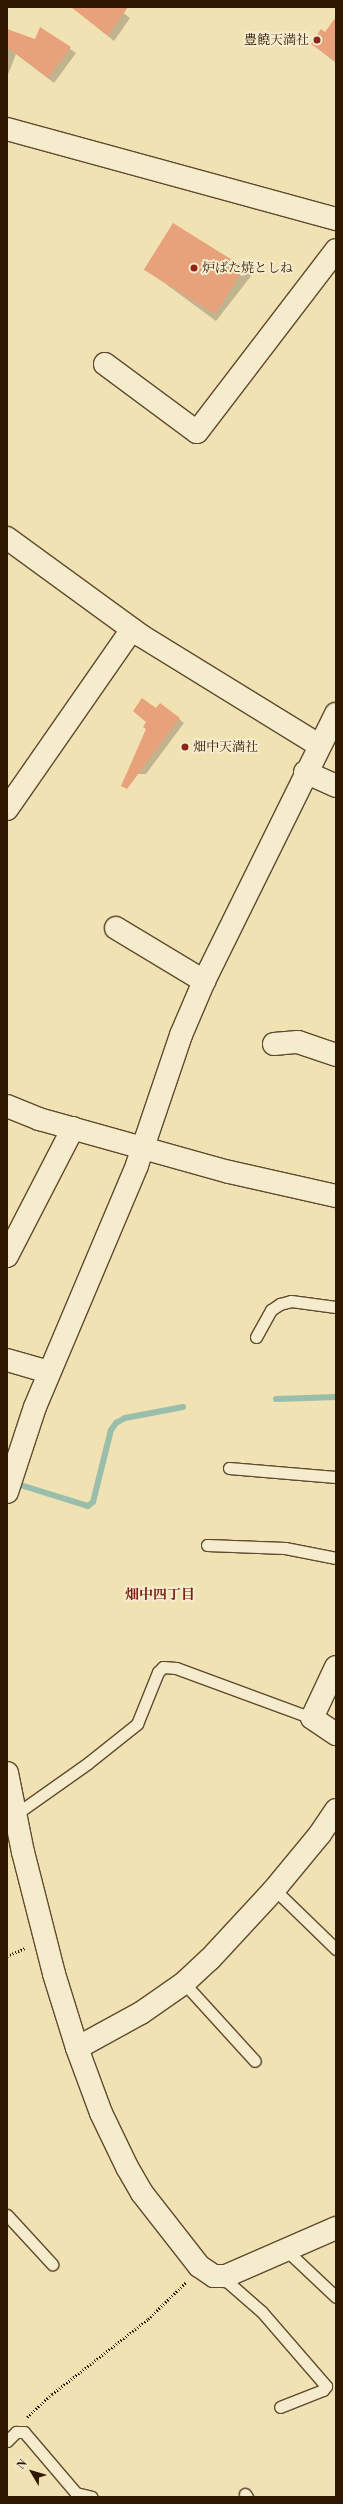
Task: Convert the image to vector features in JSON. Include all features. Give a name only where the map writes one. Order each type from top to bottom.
[{"type":"street","points":[[7,129],[336,219]]},
{"type":"street","points":[[105,364],[197,432],[336,250]]},
{"type":"street","points":[[9,544],[132,629],[319,745]]},
{"type":"street","points":[[7,809],[132,629]]},
{"type":"street","points":[[7,1492],[49,1372],[122,1204],[181,1036],[204,980],[305,772],[336,714]]},
{"type":"street","points":[[305,772],[336,786]]},
{"type":"street","points":[[116,928],[204,980]]},
{"type":"street","points":[[274,1044],[298,1042],[336,1055]]},
{"type":"street","points":[[9,1111],[143,1146],[229,1172],[336,1195]]},
{"type":"street","points":[[7,1256],[73,1128]]},
{"type":"street","points":[[7,1360],[49,1372]]},
{"type":"street","points":[[336,1667],[312,1718],[336,1734]]},
{"type":"street","points":[[7,1773],[54,1974],[77,2048],[98,2106],[127,2167],[142,2193],[200,2268],[214,2276],[222,2277],[284,2248],[336,2228]]},
{"type":"street","points":[[77,2048],[141,2012],[184,1983],[238,1930],[333,1818]]},
{"type":"lane","points":[[256,1337],[271,1310],[280,1304],[291,1301],[336,1308]]},
{"type":"lane","points":[[229,1468],[336,1477]]},
{"type":"lane","points":[[207,1545],[286,1548],[336,1558]]},
{"type":"lane","points":[[16,1814],[88,1763],[136,1724],[158,1672],[163,1668],[176,1668],[312,1718]]},
{"type":"lane","points":[[274,1889],[336,1949]]},
{"type":"lane","points":[[184,1983],[255,2062]]},
{"type":"lane","points":[[7,2215],[52,2264]]},
{"type":"lane","points":[[284,2248],[336,2297]]},
{"type":"lane","points":[[222,2277],[262,2312],[326,2386],[323,2390],[280,2407]]},
{"type":"lane","points":[[7,2441],[16,2432],[24,2432],[76,2493],[92,2497]]},
{"type":"path","points":[[16,2432],[25,2419],[52,2394],[148,2319],[200,2268]]},
{"type":"building","points":[[71,7],[128,7],[108,36]]},
{"type":"building","points":[[336,17],[336,62],[311,44],[321,29],[325,32]]},
{"type":"building","points":[[40,27],[71,47],[48,78],[7,47],[7,29],[35,39]]},
{"type":"building","name":"炉ばた焼としね","points":[[173,223],[244,268],[215,314],[144,270]]},
{"type":"building","points":[[142,698],[156,708],[160,703],[180,718],[127,789],[121,786],[146,729],[143,727],[146,722],[133,711]]},
{"type":"waterway","points":[[276,1399],[336,1397]]},
{"type":"waterway","points":[[14,1483],[88,1506],[93,1502],[111,1430],[116,1423],[125,1418],[183,1407]]},
{"type":"place","name":"豊饒天満社","points":[[317,40]]},
{"type":"place","name":"炉ばた焼としね","points":[[194,268]]},
{"type":"place","name":"畑中天満社","points":[[185,747]]},
{"type":"district","name":"畑中四丁目","points":[[160,1595]]}]
